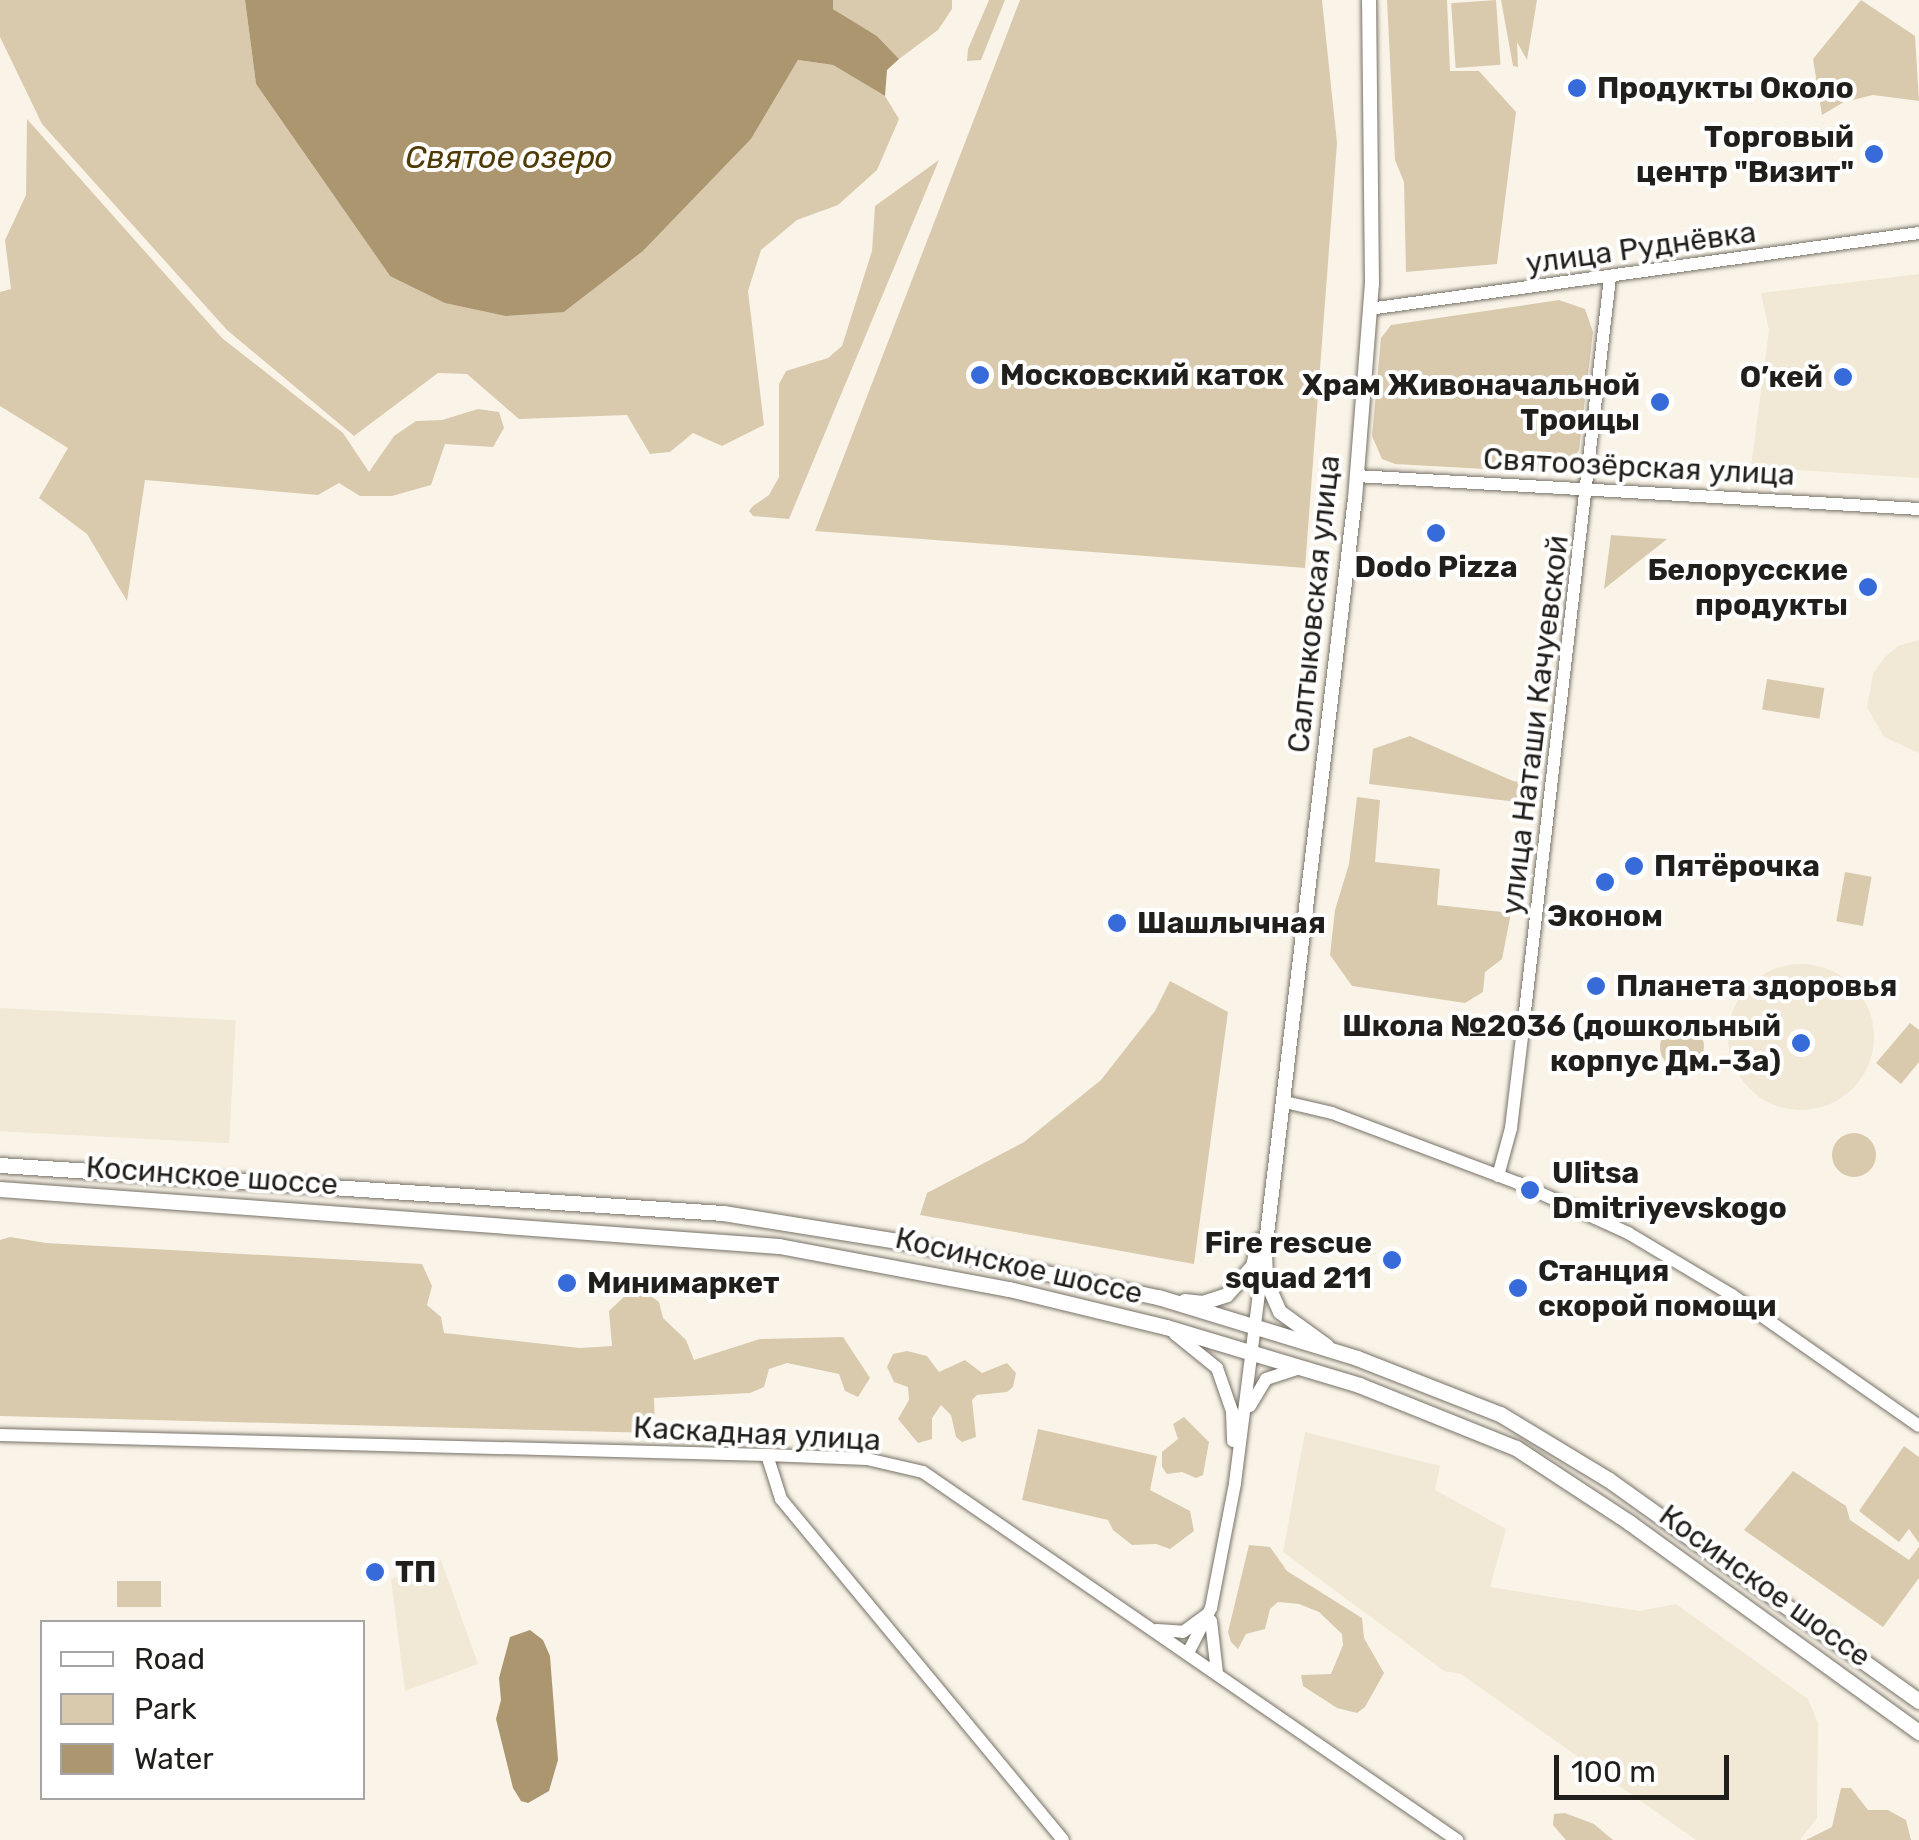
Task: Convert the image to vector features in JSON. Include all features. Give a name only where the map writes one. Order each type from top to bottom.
[{"type":"highway","name":"Косинское шоссе","points":[[0,1165],[724,1213],[898,1240],[1158,1297],[1336,1351],[1472,1402],[1550,1441],[1919,1702]]},
{"type":"highway","name":"Косинское шоссе","points":[[0,1189],[732,1240],[889,1264],[1150,1323],[1247,1350],[1423,1408],[1540,1462],[1919,1732]]},
{"type":"main road","name":"Салтыковская улица","points":[[1262,1250],[1285,1102],[1356,476],[1370,308],[1369,3]]},
{"type":"main road","points":[[1158,1297],[1203,1303],[1228,1295],[1262,1250]]},
{"type":"main road","points":[[1262,1250],[1266,1280],[1280,1312],[1336,1351]]},
{"type":"street","name":"улица Руднёвка","points":[[1370,308],[1919,233]]},
{"type":"street","name":"улица Наташи Качуевской","points":[[1498,1176],[1511,1128],[1610,278]]},
{"type":"street","name":"Святоозёрская улица","points":[[1356,476],[1919,509]]},
{"type":"street","points":[[1285,1102],[1332,1113],[1498,1176],[1658,1249],[1919,1426]]},
{"type":"street","name":"Салтыковская улица","points":[[1188,1653],[1212,1608],[1262,1250]]},
{"type":"street","points":[[1150,1323],[1181,1336],[1217,1368],[1232,1412],[1236,1442]]},
{"type":"street","points":[[1236,1442],[1259,1387],[1276,1374],[1302,1367]]},
{"type":"street","name":"Каскадная улица","points":[[0,1435],[867,1459],[923,1472],[1457,1840]]},
{"type":"street","points":[[767,1455],[781,1499],[1063,1840]]},
{"type":"street","points":[[1155,1630],[1193,1628],[1212,1608]]},
{"type":"street","points":[[1212,1608],[1210,1641],[1217,1673]]},
{"type":"shaded area","points":[[1919,274],[1919,478],[1751,467],[1769,330],[1761,293]]},
{"type":"shaded area","points":[[1919,640],[1919,753],[1884,737],[1867,707],[1873,674],[1884,658],[1898,646]]},
{"type":"shaded area","name":"Школа №2036 (дошкольный корпус Дм.-3а)","points":[[1801,964],[1829,969],[1853,985],[1869,1009],[1874,1037],[1869,1065],[1853,1089],[1829,1105],[1801,1110],[1773,1105],[1749,1089],[1733,1065],[1728,1037],[1733,1009],[1749,985],[1773,969]]},
{"type":"shaded area","points":[[0,1008],[236,1020],[229,1143],[0,1131]]},
{"type":"shaded area","points":[[1305,1432],[1440,1466],[1435,1490],[1506,1529],[1490,1587],[1639,1611],[1676,1604],[1808,1699],[1818,1723],[1817,1818],[1800,1840],[1696,1840],[1461,1674],[1444,1671],[1283,1552]]},
{"type":"shaded area","points":[[441,1560],[478,1664],[405,1691],[391,1579]]},
{"type":"green space","points":[[0,0],[245,0],[256,84],[390,276],[564,312],[643,251],[751,139],[798,60],[833,65],[885,96],[899,119],[877,170],[838,205],[797,220],[761,250],[748,291],[764,425],[722,446],[693,433],[670,452],[650,454],[627,415],[519,419],[467,374],[438,373],[354,436],[227,330],[42,124],[0,37]]},
{"type":"green space","points":[[833,0],[952,0],[952,9],[938,30],[899,59],[877,36],[833,9]]},
{"type":"green space","points":[[989,0],[1005,0],[981,60],[967,61],[968,49]]},
{"type":"green space","points":[[1020,0],[1322,0],[1337,143],[1305,568],[815,531]]},
{"type":"green space","points":[[1387,0],[1447,0],[1450,71],[1479,71],[1516,112],[1497,264],[1406,272],[1404,182],[1395,160]]},
{"type":"green space","points":[[1496,0],[1501,65],[1456,68],[1451,3]]},
{"type":"green space","points":[[1501,0],[1537,0],[1527,60],[1517,42],[1518,67],[1513,66]]},
{"type":"green space","points":[[1861,0],[1915,36],[1919,101],[1873,95],[1844,102],[1822,115],[1813,59]]},
{"type":"green space","points":[[27,119],[222,338],[343,433],[369,472],[394,436],[416,421],[442,420],[478,409],[499,412],[504,428],[493,447],[445,444],[431,485],[392,496],[360,496],[339,483],[318,495],[145,480],[127,601],[87,534],[39,498],[68,448],[0,406],[0,292],[11,289],[5,240],[26,195]]},
{"type":"green space","points":[[939,160],[789,519],[753,516],[749,511],[769,495],[779,477],[779,384],[786,371],[828,358],[842,346],[872,251],[875,206]]},
{"type":"green space","points":[[1559,300],[1585,309],[1593,332],[1579,450],[1570,464],[1541,472],[1395,464],[1382,459],[1372,436],[1381,338],[1391,325]]},
{"type":"green space","points":[[1611,535],[1667,539],[1604,589]]},
{"type":"green space","points":[[1767,679],[1824,688],[1819,719],[1762,710]]},
{"type":"green space","points":[[1410,736],[1513,781],[1527,783],[1525,803],[1369,784],[1373,749]]},
{"type":"green space","points":[[1357,797],[1380,800],[1375,862],[1440,869],[1437,905],[1511,913],[1502,959],[1485,972],[1483,992],[1465,1003],[1352,986],[1330,955],[1335,910],[1349,864]]},
{"type":"green space","points":[[1845,872],[1872,877],[1863,926],[1836,921]]},
{"type":"green space","points":[[1170,981],[1228,1012],[1194,1264],[920,1215],[927,1193],[1024,1142],[1101,1080],[1155,1011]]},
{"type":"green space","points":[[1910,1023],[1919,1030],[1919,1062],[1901,1084],[1876,1063]]},
{"type":"green space","points":[[1682,1025],[1697,1032],[1704,1047],[1697,1062],[1682,1069],[1667,1062],[1660,1047],[1667,1032]]},
{"type":"green space","points":[[1854,1133],[1869,1140],[1876,1155],[1869,1170],[1854,1177],[1839,1170],[1832,1155],[1839,1140]]},
{"type":"green space","points":[[10,1237],[46,1243],[422,1264],[432,1286],[427,1305],[441,1317],[444,1333],[580,1348],[612,1346],[609,1311],[627,1294],[648,1294],[659,1302],[663,1318],[686,1340],[694,1360],[760,1339],[843,1337],[870,1378],[858,1397],[845,1391],[839,1374],[787,1363],[769,1369],[764,1387],[750,1393],[654,1398],[655,1433],[0,1416],[0,1240]]},
{"type":"green space","points":[[907,1351],[927,1356],[939,1372],[965,1360],[982,1373],[1007,1363],[1016,1373],[1013,1387],[1007,1392],[977,1395],[972,1400],[976,1437],[962,1442],[956,1437],[951,1415],[941,1405],[932,1418],[932,1439],[918,1443],[898,1419],[909,1400],[908,1387],[894,1382],[887,1367],[893,1354]]},
{"type":"green space","points":[[1184,1417],[1209,1442],[1203,1475],[1196,1478],[1182,1472],[1167,1474],[1162,1467],[1162,1452],[1178,1439],[1173,1424]]},
{"type":"green space","points":[[1038,1429],[1157,1456],[1150,1490],[1190,1511],[1194,1531],[1170,1549],[1156,1544],[1132,1545],[1113,1530],[1108,1520],[1022,1500]]},
{"type":"green space","points":[[1904,1446],[1919,1457],[1919,1543],[1909,1529],[1899,1542],[1859,1511]]},
{"type":"green space","points":[[1793,1471],[1846,1506],[1850,1520],[1909,1560],[1919,1547],[1919,1578],[1883,1627],[1744,1530]]},
{"type":"green space","points":[[1249,1545],[1270,1547],[1287,1571],[1362,1618],[1364,1638],[1384,1673],[1365,1707],[1357,1713],[1337,1708],[1303,1686],[1301,1675],[1331,1674],[1343,1645],[1342,1634],[1319,1612],[1299,1604],[1278,1602],[1270,1609],[1265,1629],[1246,1634],[1238,1649],[1231,1642],[1228,1632]]},
{"type":"green space","points":[[117,1581],[161,1581],[161,1607],[117,1607]]},
{"type":"green space","points":[[1841,1788],[1851,1788],[1868,1810],[1888,1810],[1906,1820],[1911,1840],[1806,1840],[1832,1827]]},
{"type":"green space","points":[[1565,1813],[1594,1824],[1613,1840],[1566,1840],[1553,1825],[1554,1814]]},
{"type":"water","name":"Святое озеро","points":[[245,0],[833,0],[833,9],[877,36],[899,59],[887,70],[885,96],[833,65],[798,60],[751,139],[643,251],[564,312],[506,316],[445,303],[390,276],[256,84]]},
{"type":"water","points":[[530,1630],[543,1640],[550,1656],[558,1760],[549,1791],[528,1803],[521,1801],[513,1788],[496,1719],[501,1700],[499,1678],[510,1637]]},
{"type":"place","name":"Продукты Около","points":[[1577,88]]},
{"type":"place","name":"Торговый центр \"Визит\"","points":[[1874,154]]},
{"type":"place","name":"Московский каток","points":[[980,375]]},
{"type":"place","name":"О’кей","points":[[1843,377]]},
{"type":"place","name":"Храм Живоначальной Троицы","points":[[1660,402]]},
{"type":"place","name":"Dodo Pizza","points":[[1436,533]]},
{"type":"place","name":"Белорусские продукты","points":[[1868,587]]},
{"type":"place","name":"Пятёрочка","points":[[1634,866]]},
{"type":"place","name":"Эконом","points":[[1605,882]]},
{"type":"place","name":"Шашлычная","points":[[1117,923]]},
{"type":"place","name":"Планета здоровья","points":[[1596,986]]},
{"type":"place","name":"Школа №2036 (дошкольный корпус Дм.-3а)","points":[[1801,1043]]},
{"type":"place","name":"Ulitsa Dmitriyevskogo","points":[[1530,1190]]},
{"type":"place","name":"Fire rescue squad 211","points":[[1392,1260]]},
{"type":"place","name":"Минимаркет","points":[[567,1283]]},
{"type":"place","name":"Станция скорой помощи","points":[[1518,1288]]},
{"type":"place","name":"ТП","points":[[375,1572]]}]
